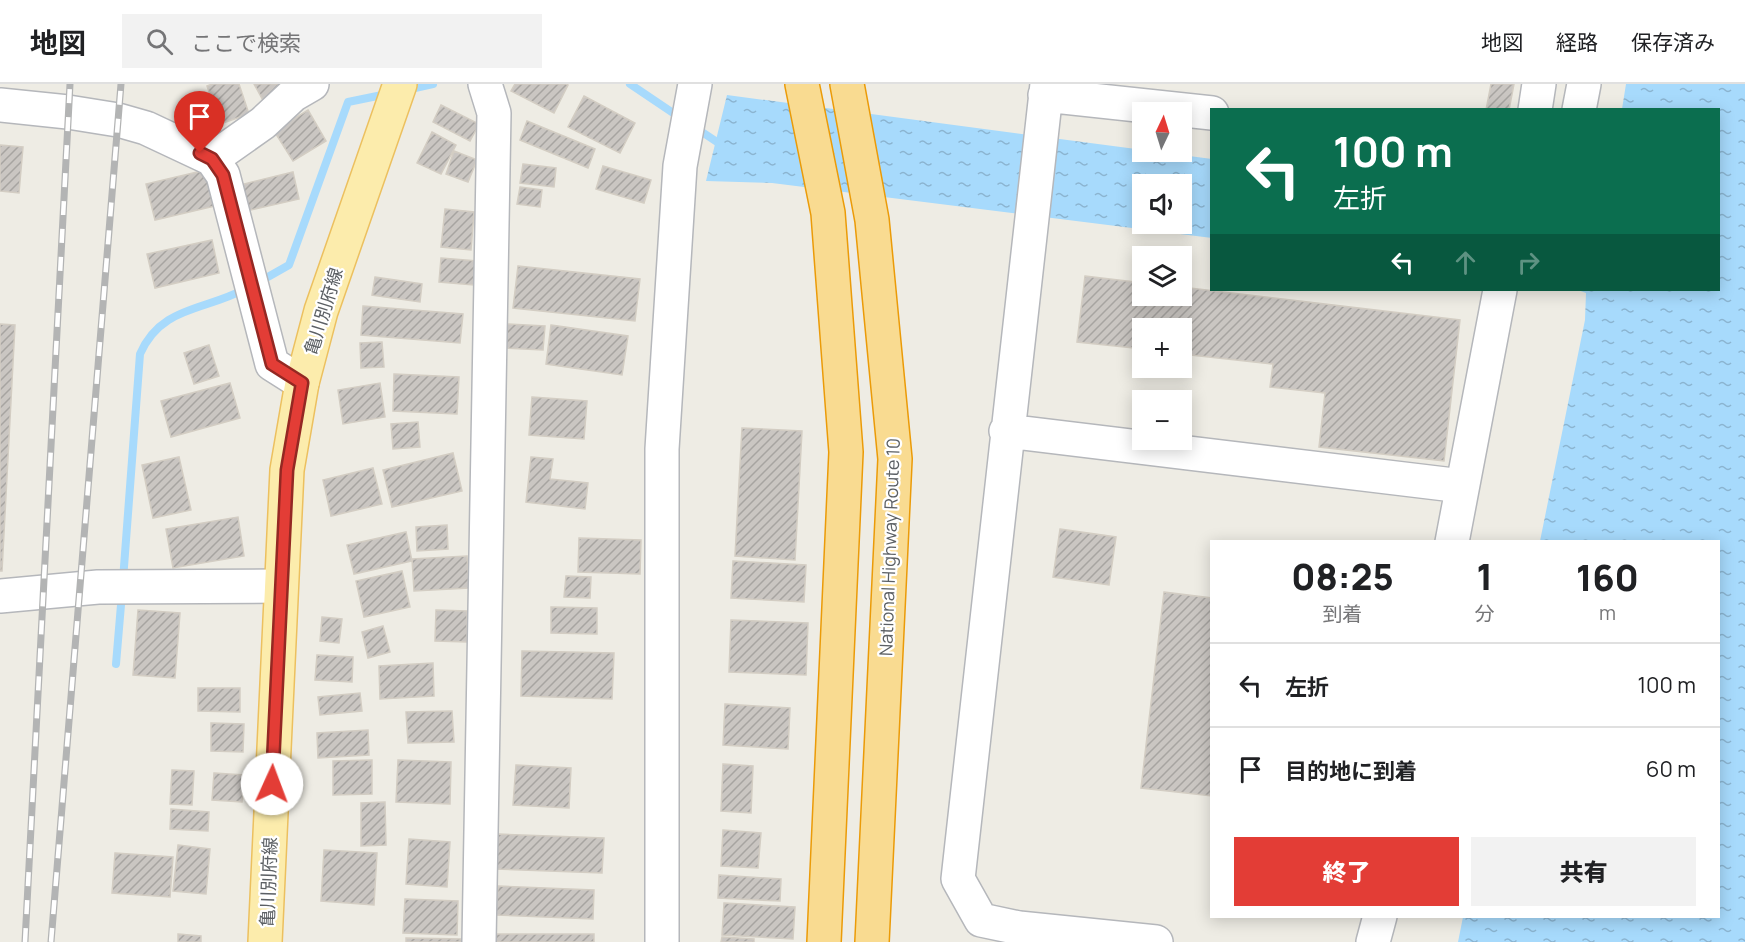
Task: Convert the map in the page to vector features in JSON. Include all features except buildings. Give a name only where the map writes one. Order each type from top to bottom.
[{"type":"highway","name":"National Highway Route 10","points":[[849,94],[872,220],[895,459],[872,942]]},
{"type":"highway","points":[[804,95],[828,213],[846,452],[824,942]]},
{"type":"main road","name":"亀川別府線","points":[[265,942],[287,470],[302,383],[321,311],[400,84]]},
{"type":"street","points":[[212,159],[263,123],[293,95],[312,84]]},
{"type":"street","points":[[480,942],[494,124],[492,104],[485,84]]},
{"type":"street","points":[[1535,108],[1539,84]]},
{"type":"street","points":[[1579,108],[1584,84]]},
{"type":"street","points":[[662,942],[662,449],[680,166],[692,95]]},
{"type":"street","points":[[1156,942],[1019,935],[981,920],[958,879],[1045,96],[1210,113]]},
{"type":"street","points":[[18,99],[146,128],[212,159],[223,175],[272,364],[302,383]]},
{"type":"street","points":[[1452,540],[1499,295]]},
{"type":"street","points":[[1006,431],[1462,486]]},
{"type":"street","points":[[0,596],[98,587],[280,586]]},
{"type":"street","points":[[1373,942],[1379,918]]},
{"type":"water","points":[[1626,84],[1745,84],[1745,942],[1458,942],[1463,918],[1720,918],[1720,540],[1540,540],[1585,320],[1586,293],[1581,291],[1720,291],[1720,108],[1622,108]]},
{"type":"water","points":[[727,95],[1132,148],[1132,162],[1192,162],[1192,156],[1210,159],[1210,238],[1180,234],[1192,234],[1192,174],[1132,174],[1132,228],[772,183],[706,181]]},
{"type":"waterway","points":[[406,90],[433,84]]},
{"type":"waterway","points":[[630,84],[682,119]]},
{"type":"waterway","points":[[259,282],[289,265],[348,102],[387,94]]},
{"type":"waterway","points":[[696,128],[717,142]]},
{"type":"waterway","points":[[123,580],[140,354],[149,338],[172,318],[245,289]]},
{"type":"waterway","points":[[116,664],[122,593]]},
{"type":"railway","points":[[25,942],[70,84]]},
{"type":"railway","points":[[51,942],[121,84]]},
{"type":"route","points":[[200,153],[212,159],[223,175],[272,364],[284,374],[302,383],[287,470],[272,784]]}]
